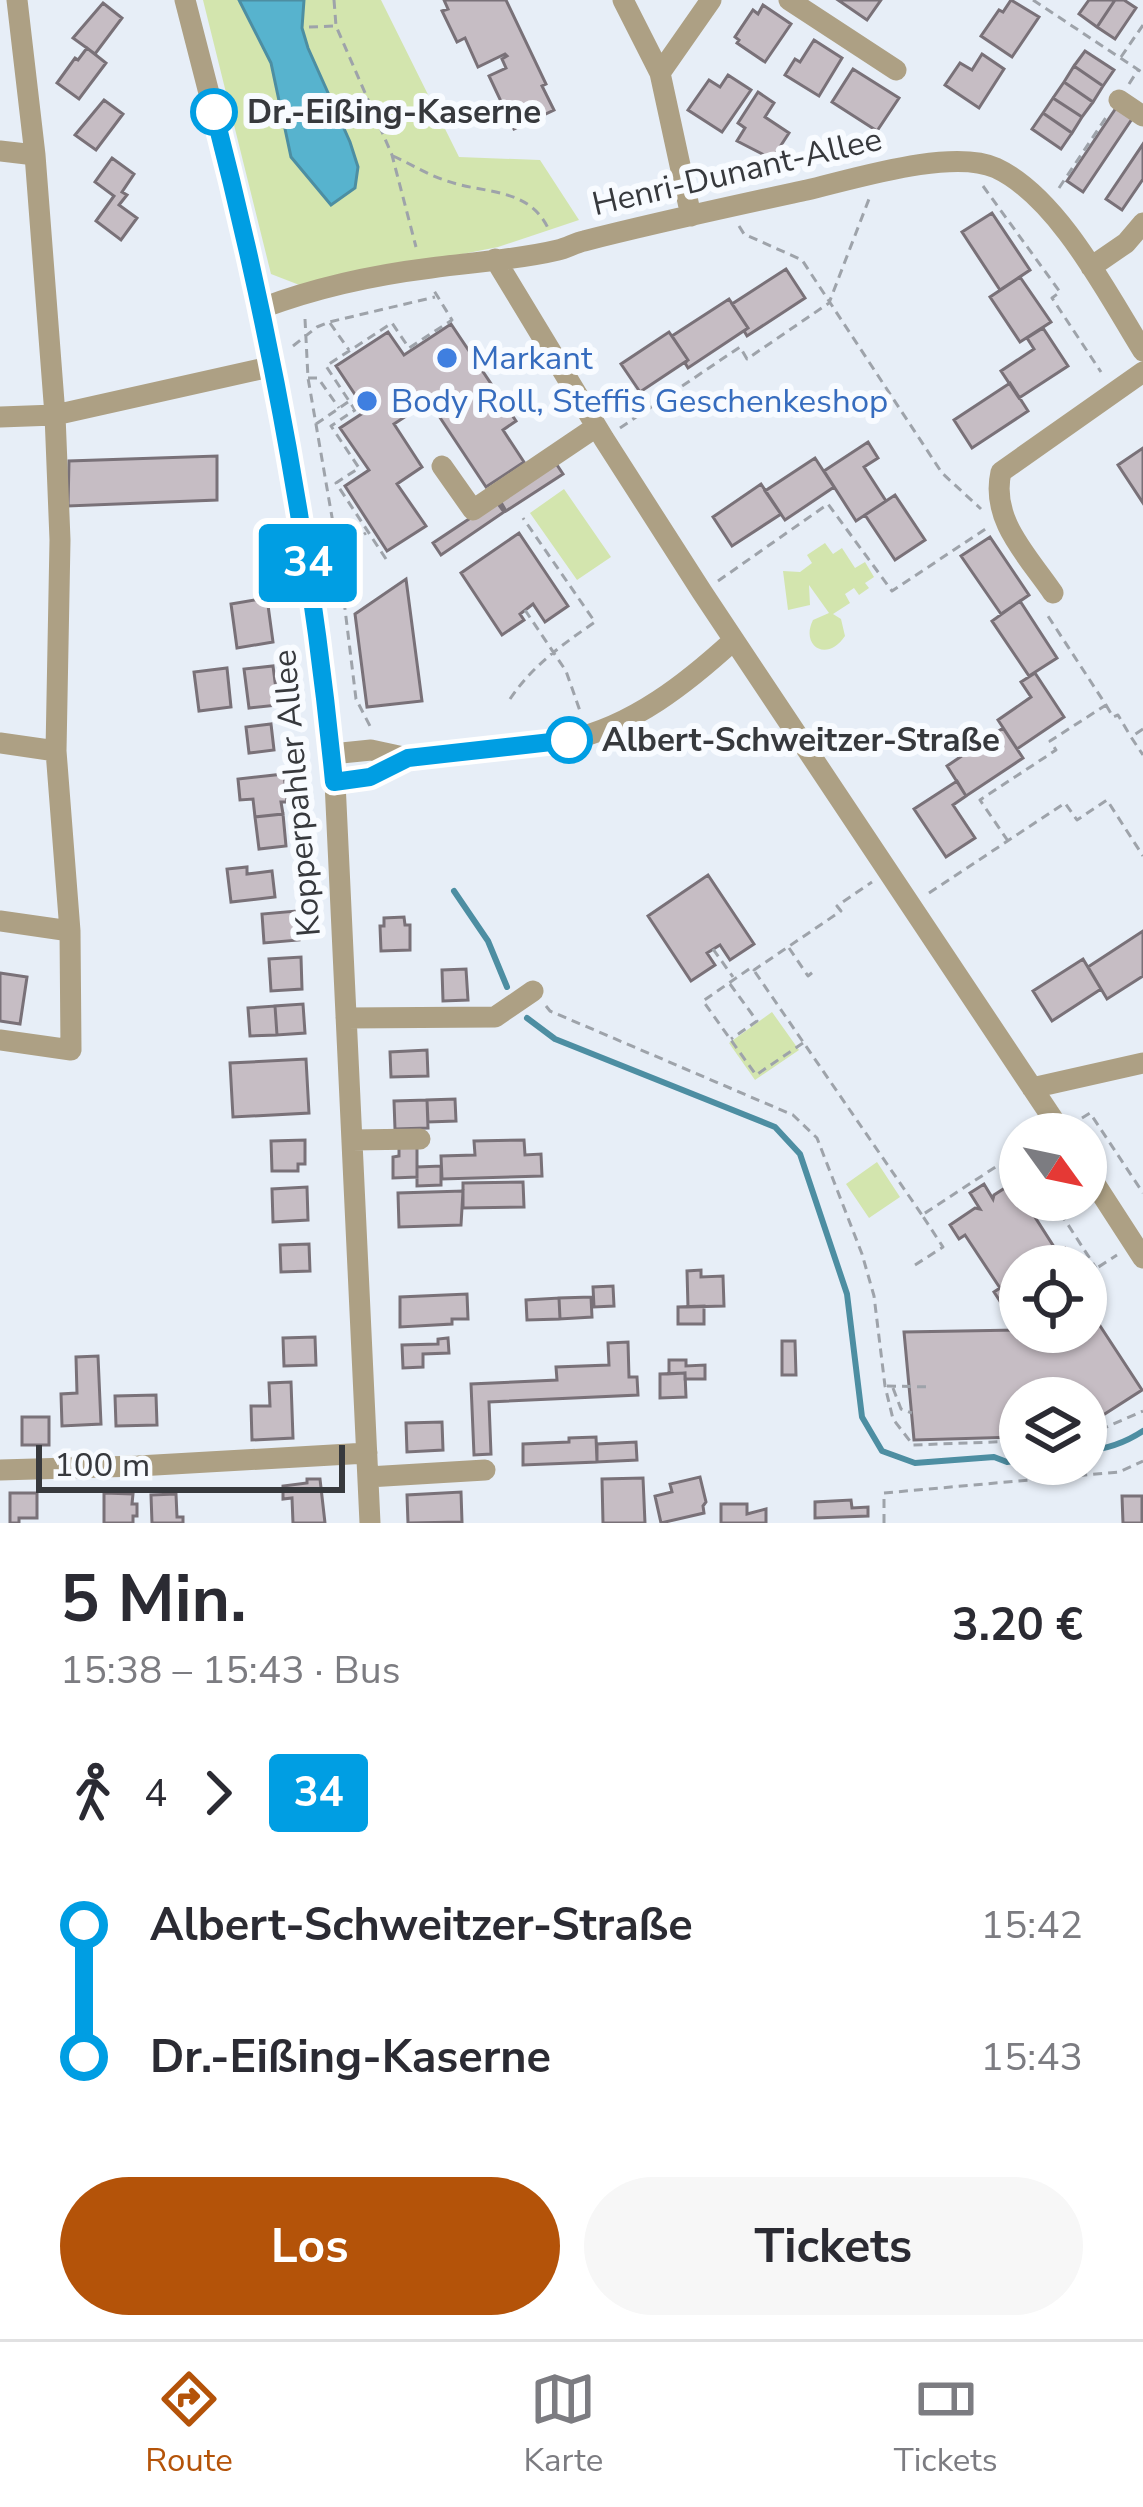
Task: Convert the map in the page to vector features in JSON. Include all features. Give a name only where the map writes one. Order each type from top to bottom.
[{"type":"street","points":[[0,1040],[71,1050],[70,931],[56,751],[60,540],[55,415],[35,155],[17,0]]},
{"type":"street","name":"Kopperpahler Allee","points":[[185,0],[273,358],[307,556],[332,754],[370,1523]]},
{"type":"street","points":[[622,0],[661,74],[691,216]]},
{"type":"street","points":[[661,74],[711,0]]},
{"type":"street","points":[[789,0],[896,70]]},
{"type":"street","points":[[1118,100],[1143,116]]},
{"type":"street","points":[[0,152],[35,155]]},
{"type":"street","points":[[964,160],[993,166],[1046,206],[1143,351]]},
{"type":"street","name":"Henri-Dunant-Allee","points":[[262,308],[298,295],[422,269],[560,250],[922,164],[964,160]]},
{"type":"street","points":[[1091,267],[1126,243],[1143,223]]},
{"type":"street","points":[[495,259],[702,592],[1049,1113]]},
{"type":"street","points":[[0,417],[55,415],[273,358]]},
{"type":"street","points":[[1053,593],[998,520],[1001,472],[1143,372]]},
{"type":"street","points":[[442,466],[473,509],[600,433]]},
{"type":"street","points":[[332,754],[371,750],[408,758],[589,736],[614,727],[671,692],[734,640]]},
{"type":"street","points":[[0,743],[56,751]]},
{"type":"street","points":[[334,782],[370,777],[408,758]]},
{"type":"street","points":[[0,921],[70,931]]},
{"type":"street","points":[[346,1018],[495,1017],[532,991]]},
{"type":"street","points":[[1032,1088],[1143,1063]]},
{"type":"street","points":[[352,1140],[420,1139]]},
{"type":"street","points":[[1107,1202],[1139,1251]]},
{"type":"street","points":[[0,1470],[368,1453]]},
{"type":"street","points":[[368,1477],[484,1470]]},
{"type":"path","points":[[334,0],[335,26],[392,155],[422,269],[452,320],[402,353]]},
{"type":"path","points":[[1033,0],[1141,72],[1065,178]]},
{"type":"path","points":[[1120,58],[1143,25]]},
{"type":"path","points":[[310,27],[335,26]]},
{"type":"path","points":[[392,155],[447,181],[509,195],[540,212],[560,250]]},
{"type":"path","points":[[964,160],[1060,292],[1052,298],[1115,392]]},
{"type":"path","points":[[600,433],[740,347],[748,359],[829,303],[879,174]]},
{"type":"path","points":[[702,592],[828,504],[892,591],[998,520],[942,473],[802,260],[744,234],[730,207]]},
{"type":"path","points":[[298,295],[307,324],[308,378],[338,552],[356,699],[372,730],[371,750]]},
{"type":"path","points":[[273,358],[329,322],[437,297]]},
{"type":"path","points":[[329,322],[349,351]]},
{"type":"path","points":[[386,559],[336,483],[359,468],[332,426],[355,410],[326,366],[392,323],[409,349]]},
{"type":"path","points":[[308,378],[318,378],[339,408]]},
{"type":"path","points":[[316,424],[355,394]]},
{"type":"path","points":[[510,699],[553,651],[595,622],[523,518]]},
{"type":"path","points":[[338,552],[368,531]]},
{"type":"path","points":[[1053,593],[1040,602],[1143,755]]},
{"type":"path","points":[[525,610],[566,671],[589,736]]},
{"type":"path","points":[[1008,841],[980,800],[1056,750],[1050,741],[1106,705]]},
{"type":"path","points":[[1131,737],[1143,729]]},
{"type":"path","points":[[910,906],[1065,803],[1077,820],[1107,800],[1143,856]]},
{"type":"path","points":[[754,970],[841,911],[837,906],[888,871]]},
{"type":"path","points":[[788,947],[808,976],[813,972]]},
{"type":"path","points":[[713,949],[757,1021],[730,1039]]},
{"type":"path","points":[[803,1043],[756,1075],[703,1001],[752,967],[943,1247],[915,1265]]},
{"type":"path","points":[[532,991],[550,1011],[793,1115],[817,1138],[874,1296],[893,1419],[913,1445],[999,1442]]},
{"type":"path","points":[[1107,1139],[1143,1193]]},
{"type":"path","points":[[922,1215],[999,1165]]},
{"type":"path","points":[[1107,1264],[1139,1251]]},
{"type":"path","points":[[889,1386],[932,1388]]},
{"type":"path","points":[[889,1386],[901,1409],[912,1413]]},
{"type":"path","points":[[1107,1427],[1143,1412]]},
{"type":"path","points":[[884,1523],[884,1493],[1118,1472],[1143,1462]]},
{"type":"green space","points":[[203,0],[381,0],[459,157],[540,160],[579,220],[498,247],[302,286],[271,274]]},
{"type":"green space","points":[[564,489],[611,557],[577,580],[530,513]]},
{"type":"green space","points":[[825,543],[833,554],[842,548],[855,568],[865,562],[874,577],[859,595],[854,588],[845,594],[850,603],[833,614],[841,619],[845,636],[824,650],[813,644],[810,629],[813,620],[829,613],[809,585],[810,605],[788,610],[783,571],[800,572],[812,563],[807,555]]},
{"type":"green space","points":[[772,1012],[799,1050],[755,1080],[729,1043]]},
{"type":"green space","points":[[877,1162],[900,1197],[869,1218],[846,1184]]},
{"type":"water","points":[[239,0],[304,0],[302,28],[308,48],[358,167],[355,188],[331,205],[291,157],[271,63]]},
{"type":"building","points":[[444,0],[506,0],[554,110],[514,129],[489,76],[506,68],[502,59],[507,56],[478,67],[465,38],[457,42],[442,11],[448,9]]},
{"type":"building","points":[[838,0],[881,0],[867,20]]},
{"type":"building","points":[[1011,0],[1039,17],[1012,57],[981,36]]},
{"type":"building","points":[[1089,0],[1115,0],[1097,27],[1079,14]]},
{"type":"building","points":[[1115,0],[1136,8],[1115,39],[1097,27]]},
{"type":"building","points":[[103,3],[122,18],[95,54],[73,38]]},
{"type":"building","points":[[763,5],[791,24],[765,62],[735,37],[753,10],[758,14]]},
{"type":"building","points":[[814,40],[842,58],[819,96],[785,75]]},
{"type":"building","points":[[87,48],[106,63],[79,99],[57,83]]},
{"type":"building","points":[[1085,51],[1114,70],[1103,86],[1074,66]]},
{"type":"building","points":[[982,54],[1004,69],[979,108],[945,85],[960,63],[972,70]]},
{"type":"building","points":[[1074,66],[1103,86],[1093,102],[1064,82]]},
{"type":"building","points":[[853,69],[899,98],[877,131],[832,102]]},
{"type":"building","points":[[728,75],[751,90],[722,132],[688,110],[709,80],[720,87]]},
{"type":"building","points":[[1064,82],[1093,102],[1082,117],[1053,98]]},
{"type":"building","points":[[758,92],[774,103],[765,117],[789,133],[772,159],[737,141],[745,128],[738,123]]},
{"type":"building","points":[[1053,98],[1082,117],[1072,133],[1043,113]]},
{"type":"building","points":[[104,100],[123,114],[96,150],[75,135]]},
{"type":"building","points":[[1118,105],[1134,116],[1083,192],[1067,181]]},
{"type":"building","points":[[1043,113],[1072,133],[1061,149],[1032,129]]},
{"type":"building","points":[[1143,144],[1143,179],[1122,210],[1106,199]]},
{"type":"building","points":[[112,158],[134,174],[119,205],[137,218],[121,240],[96,221],[114,196],[95,182]]},
{"type":"building","points":[[992,213],[1030,270],[1000,290],[962,232]]},
{"type":"building","points":[[786,269],[805,298],[747,336],[748,328],[732,304]]},
{"type":"building","points":[[1020,277],[1051,322],[1020,342],[990,297]]},
{"type":"building","points":[[729,299],[748,328],[688,368],[672,336]]},
{"type":"building","points":[[451,324],[516,421],[503,430],[524,462],[486,487],[429,401],[394,424],[422,467],[397,484],[426,526],[387,551],[345,486],[369,470],[340,428],[366,411],[336,366],[388,332],[404,355]]},
{"type":"building","points":[[1043,328],[1068,366],[1019,398],[1001,371],[1034,349],[1027,338]]},
{"type":"building","points":[[669,332],[688,360],[640,392],[621,364]]},
{"type":"building","points":[[1010,383],[1028,411],[972,448],[954,420]]},
{"type":"building","points":[[868,442],[878,458],[864,467],[886,501],[856,521],[824,471]]},
{"type":"building","points":[[1143,448],[1143,503],[1118,465]]},
{"type":"building","points":[[217,456],[217,500],[68,506],[69,461]]},
{"type":"building","points":[[815,458],[834,487],[785,520],[765,491]]},
{"type":"building","points":[[555,462],[563,474],[506,511],[499,499]]},
{"type":"building","points":[[761,484],[781,514],[732,546],[713,517]]},
{"type":"building","points":[[895,495],[925,540],[895,560],[865,515]]},
{"type":"building","points":[[496,501],[504,512],[441,555],[433,543]]},
{"type":"building","points":[[519,533],[568,606],[545,622],[533,604],[520,614],[524,620],[502,635],[461,573]]},
{"type":"building","points":[[990,537],[1029,595],[1001,614],[961,556]]},
{"type":"building","points":[[406,579],[422,701],[367,707],[355,614]]},
{"type":"building","points":[[267,598],[273,642],[237,648],[231,604]]},
{"type":"building","points":[[1020,601],[1057,658],[1029,676],[992,621]]},
{"type":"building","points":[[273,666],[278,705],[249,708],[244,669]]},
{"type":"building","points":[[227,668],[231,707],[199,711],[194,672]]},
{"type":"building","points":[[1035,673],[1064,717],[1017,749],[998,720],[1031,697],[1021,682]]},
{"type":"building","points":[[271,724],[274,750],[249,753],[246,727]]},
{"type":"building","points":[[1003,728],[1023,758],[966,796],[947,766]]},
{"type":"building","points":[[284,774],[287,802],[281,802],[283,814],[255,817],[253,799],[240,800],[238,779]]},
{"type":"building","points":[[957,781],[966,796],[953,805],[975,838],[946,857],[914,809]]},
{"type":"building","points":[[283,814],[286,846],[259,849],[255,817]]},
{"type":"building","points":[[247,867],[247,874],[272,871],[275,897],[231,902],[227,869]]},
{"type":"building","points":[[708,875],[754,944],[730,960],[720,945],[707,953],[715,965],[691,981],[648,916]]},
{"type":"building","points":[[296,911],[299,940],[264,943],[262,914]]},
{"type":"building","points":[[404,917],[405,925],[410,925],[410,950],[381,951],[384,918]]},
{"type":"building","points":[[1143,931],[1143,976],[1107,999],[1088,967]]},
{"type":"building","points":[[301,957],[302,989],[271,991],[269,959]]},
{"type":"building","points":[[1083,959],[1101,989],[1052,1021],[1033,991]]},
{"type":"building","points":[[466,969],[468,1000],[443,1001],[442,970]]},
{"type":"building","points":[[0,973],[27,977],[20,1024],[0,1021]]},
{"type":"building","points":[[303,1004],[305,1033],[277,1035],[275,1006]]},
{"type":"building","points":[[275,1006],[277,1035],[250,1036],[248,1008]]},
{"type":"building","points":[[427,1050],[428,1076],[391,1077],[390,1052]]},
{"type":"building","points":[[306,1059],[309,1113],[233,1117],[230,1063]]},
{"type":"building","points":[[455,1099],[456,1121],[428,1122],[427,1100]]},
{"type":"building","points":[[427,1100],[428,1128],[395,1129],[394,1101]]},
{"type":"building","points":[[305,1140],[305,1164],[298,1164],[298,1171],[272,1171],[271,1141]]},
{"type":"building","points":[[524,1140],[525,1155],[541,1154],[542,1176],[442,1179],[441,1156],[475,1155],[474,1141]]},
{"type":"building","points":[[399,1147],[417,1147],[417,1177],[393,1178],[393,1157],[399,1156]]},
{"type":"building","points":[[441,1166],[441,1185],[417,1186],[417,1167]]},
{"type":"building","points":[[523,1182],[524,1207],[463,1208],[463,1183]]},
{"type":"building","points":[[984,1184],[993,1199],[999,1192],[999,1221],[1037,1221],[1053,1245],[999,1245],[999,1286],[965,1235],[959,1239],[950,1225],[980,1209],[970,1193]]},
{"type":"building","points":[[307,1187],[308,1220],[273,1222],[272,1189]]},
{"type":"building","points":[[463,1191],[461,1225],[399,1227],[398,1193]]},
{"type":"building","points":[[309,1244],[310,1271],[281,1272],[280,1245]]},
{"type":"building","points":[[701,1270],[701,1277],[723,1276],[724,1306],[688,1307],[687,1271]]},
{"type":"building","points":[[613,1286],[614,1306],[594,1307],[593,1287]]},
{"type":"building","points":[[467,1294],[468,1319],[400,1327],[400,1297]]},
{"type":"building","points":[[591,1297],[592,1317],[560,1319],[559,1298]]},
{"type":"building","points":[[559,1298],[560,1319],[527,1320],[526,1300]]},
{"type":"building","points":[[704,1306],[704,1324],[678,1324],[678,1307]]},
{"type":"building","points":[[999,1330],[999,1353],[1107,1353],[1107,1337],[1142,1390],[1107,1412],[1107,1377],[999,1377],[999,1438],[914,1440],[904,1332]]},
{"type":"building","points":[[315,1337],[316,1365],[284,1366],[283,1338]]},
{"type":"building","points":[[448,1338],[449,1353],[423,1354],[423,1367],[403,1368],[402,1345],[438,1344],[438,1339]]},
{"type":"building","points":[[782,1341],[795,1341],[796,1375],[782,1375]]},
{"type":"building","points":[[628,1342],[629,1377],[637,1377],[638,1395],[489,1402],[491,1454],[474,1455],[471,1384],[557,1380],[556,1367],[609,1365],[608,1343]]},
{"type":"building","points":[[98,1356],[101,1424],[62,1426],[61,1394],[77,1393],[76,1357]]},
{"type":"building","points":[[669,1360],[686,1360],[686,1366],[705,1365],[705,1379],[669,1374]]},
{"type":"building","points":[[685,1373],[686,1397],[660,1398],[660,1374]]},
{"type":"building","points":[[291,1382],[293,1438],[252,1440],[251,1406],[270,1406],[269,1383]]},
{"type":"building","points":[[156,1395],[157,1425],[116,1426],[115,1396]]},
{"type":"building","points":[[22,1417],[49,1417],[49,1445],[22,1445]]},
{"type":"building","points":[[442,1422],[443,1450],[407,1452],[406,1423]]},
{"type":"building","points":[[596,1437],[597,1462],[523,1465],[523,1444]]},
{"type":"building","points":[[636,1442],[637,1460],[597,1462],[597,1444]]},
{"type":"building","points":[[700,1477],[704,1513],[661,1523],[655,1496],[672,1492],[670,1484]]},
{"type":"building","points":[[643,1478],[645,1523],[603,1523],[602,1479]]},
{"type":"building","points":[[307,1479],[320,1479],[325,1523],[293,1523],[292,1498],[283,1499],[283,1486],[307,1483]]},
{"type":"building","points":[[461,1492],[462,1522],[408,1523],[407,1495]]},
{"type":"building","points":[[10,1493],[37,1493],[37,1518],[10,1523]]},
{"type":"building","points":[[104,1493],[133,1494],[137,1516],[133,1523],[104,1523]]},
{"type":"building","points":[[176,1494],[177,1517],[183,1517],[183,1523],[152,1523],[151,1495]]},
{"type":"building","points":[[1122,1496],[1142,1496],[1142,1523],[1123,1523]]},
{"type":"building","points":[[851,1500],[852,1508],[868,1507],[868,1516],[815,1518],[815,1502]]},
{"type":"building","points":[[721,1504],[747,1504],[747,1514],[766,1509],[766,1523],[721,1523]]},
{"type":"waterway","points":[[454,891],[488,941],[507,987]]},
{"type":"waterway","points":[[527,1018],[555,1039],[775,1127],[800,1154],[847,1294],[862,1417],[882,1451],[915,1463],[999,1459]]},
{"type":"waterway","points":[[1107,1447],[1143,1431]]},
{"type":"bus line","name":"34","points":[[214,112],[274,366],[307,556],[334,782],[370,777],[408,758],[569,740]]},
{"type":"place","name":"Dr.-Eißing-Kaserne","points":[[214,112]]},
{"type":"place","name":"Markant","points":[[447,358]]},
{"type":"place","name":"Body Roll, Steffis Geschenkeshop","points":[[367,401]]},
{"type":"place","name":"Albert-Schweitzer-Straße","points":[[569,740]]}]
